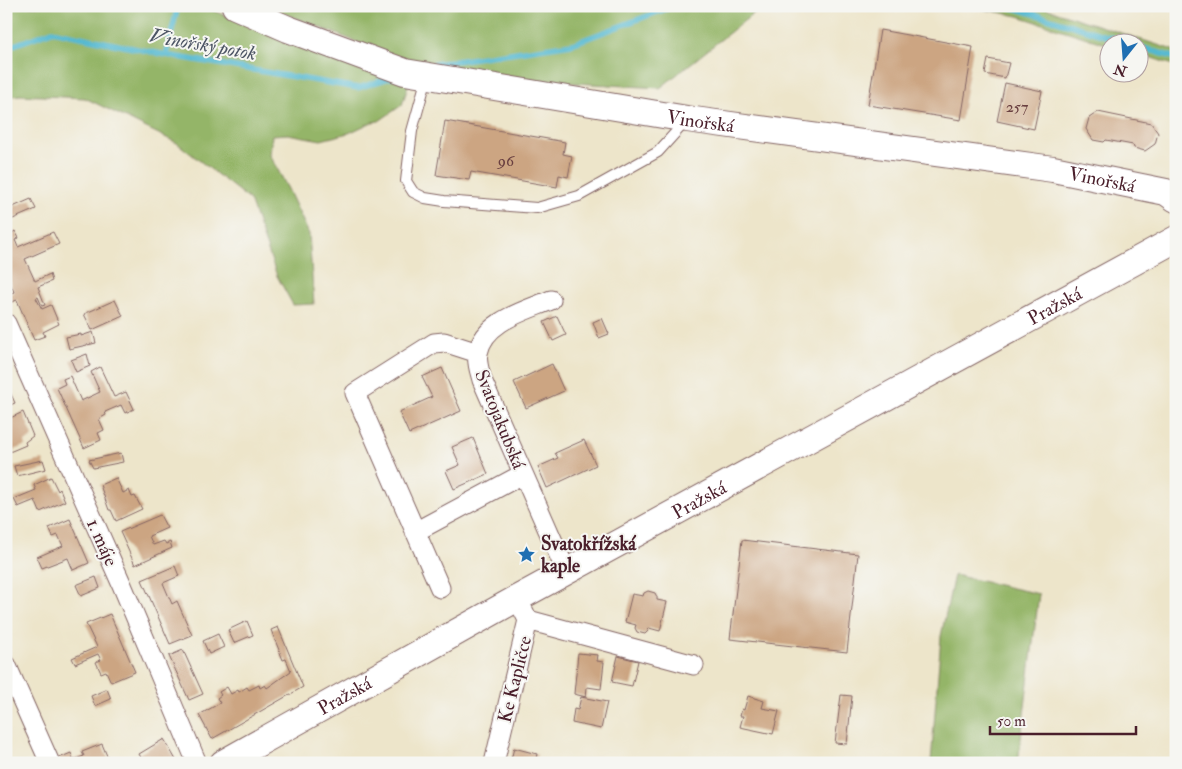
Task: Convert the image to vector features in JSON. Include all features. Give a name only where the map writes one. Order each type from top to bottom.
[{"type":"main road","name":"Vinořská","points":[[235,6],[288,29],[405,72],[687,119],[1053,169],[1166,192],[1176,199]]},
{"type":"main road","name":"Pražská","points":[[223,763],[523,609],[566,571],[1176,239]]},
{"type":"street","name":"Svatojakubská","points":[[551,300],[500,322],[487,334],[478,354],[478,365],[482,380],[566,571]]},
{"type":"street","name":"1. máje","points":[[6,323],[122,585],[197,763]]},
{"type":"street","points":[[440,588],[355,393],[434,343],[444,342],[478,354]]},
{"type":"street","points":[[415,532],[523,474]]},
{"type":"street","points":[[523,609],[694,664]]},
{"type":"street","name":"Ke Kapličce","points":[[494,763],[523,609]]},
{"type":"street","points":[[6,664],[50,763]]},
{"type":"lane","points":[[427,76],[412,131],[406,181],[412,192],[435,200],[536,208],[579,196],[658,152],[687,119]]},
{"type":"green space","points":[[6,6],[201,6],[297,44],[409,83],[402,105],[379,121],[372,122],[349,133],[321,140],[288,134],[272,135],[270,155],[309,234],[314,304],[293,305],[277,276],[250,200],[177,143],[85,98],[20,95],[6,97]]},
{"type":"green space","points":[[265,6],[763,6],[660,88],[541,81],[416,65]]},
{"type":"green space","points":[[967,6],[1039,6],[1118,32],[1100,32],[1100,42],[1018,16]]},
{"type":"green space","points":[[1150,42],[1176,51],[1176,66],[1150,57]]},
{"type":"green space","points":[[954,575],[1039,594],[1018,763],[931,763],[941,636]]},
{"type":"building","points":[[880,30],[973,47],[961,120],[868,105]]},
{"type":"building","points":[[988,59],[1009,63],[1005,78],[985,74]]},
{"type":"building","points":[[1005,83],[1042,91],[1034,129],[997,121]]},
{"type":"building","points":[[1098,112],[1151,123],[1158,133],[1155,144],[1145,151],[1134,148],[1133,145],[1106,140],[1104,142],[1093,140],[1086,129],[1089,118]]},
{"type":"building","points":[[445,121],[565,142],[563,154],[572,156],[568,177],[559,175],[557,187],[471,172],[469,180],[436,175]]},
{"type":"building","points":[[31,199],[36,209],[6,222],[6,210]]},
{"type":"building","points":[[10,228],[12,233],[15,231],[19,238],[15,240],[18,247],[53,232],[59,244],[25,259],[35,281],[50,274],[52,281],[38,287],[45,305],[42,306],[38,297],[36,298],[42,309],[51,305],[59,324],[43,332],[45,336],[34,340],[17,300],[12,302],[9,294],[14,292],[6,274],[6,230]]},
{"type":"building","points":[[115,300],[123,316],[92,330],[84,314]]},
{"type":"building","points":[[557,316],[566,335],[553,341],[544,322]]},
{"type":"building","points":[[602,318],[609,334],[599,338],[593,322]]},
{"type":"building","points":[[93,332],[96,343],[69,349],[66,337],[81,334],[81,336]]},
{"type":"building","points":[[87,354],[90,366],[76,372],[71,360]]},
{"type":"building","points":[[552,364],[564,391],[526,408],[514,382]]},
{"type":"building","points":[[100,367],[114,397],[126,392],[134,409],[125,413],[121,405],[105,412],[106,415],[99,419],[104,430],[98,433],[101,440],[84,448],[57,388],[65,384],[63,379],[70,376],[81,401],[100,392],[91,372]]},
{"type":"building","points":[[442,368],[461,411],[409,434],[399,412],[432,397],[422,377]]},
{"type":"building","points":[[6,383],[15,403],[8,406],[10,412],[6,413]]},
{"type":"building","points":[[23,412],[33,436],[25,442],[26,445],[7,453],[6,420]]},
{"type":"building","points":[[473,438],[488,474],[454,489],[446,471],[460,465],[452,447]]},
{"type":"building","points":[[584,440],[596,465],[547,488],[538,467],[558,458],[555,453]]},
{"type":"building","points":[[121,453],[123,462],[93,468],[89,460]]},
{"type":"building","points":[[43,460],[46,469],[17,476],[14,466]]},
{"type":"building","points":[[51,477],[58,491],[60,489],[65,501],[40,512],[35,500],[18,507],[14,499],[36,490],[34,485]]},
{"type":"building","points":[[116,478],[123,493],[129,490],[132,497],[135,496],[142,509],[116,521],[111,510],[109,510],[100,485]]},
{"type":"building","points":[[160,515],[167,528],[149,536],[153,545],[164,541],[166,544],[170,542],[172,548],[135,565],[120,532]]},
{"type":"building","points":[[70,519],[89,563],[73,570],[68,558],[42,568],[37,557],[63,546],[58,535],[53,537],[49,528]]},
{"type":"building","points":[[742,540],[858,554],[847,652],[730,639]]},
{"type":"building","points":[[175,566],[179,576],[163,583],[172,604],[177,601],[192,635],[170,644],[142,580]]},
{"type":"building","points":[[96,577],[100,588],[81,596],[76,585]]},
{"type":"building","points":[[648,591],[655,593],[657,600],[667,602],[660,631],[649,628],[645,634],[637,632],[636,625],[625,622],[632,594],[643,596]]},
{"type":"building","points":[[110,614],[135,672],[111,682],[106,671],[101,673],[96,662],[101,660],[98,654],[75,664],[72,658],[97,647],[86,624]]},
{"type":"building","points":[[247,621],[253,635],[234,643],[228,630]]},
{"type":"building","points":[[278,627],[303,687],[212,739],[199,715],[220,703],[217,698],[221,695],[219,692],[227,687],[231,694],[247,687],[249,690],[259,685],[260,688],[265,685],[267,688],[291,671],[286,659],[283,660],[271,630]]},
{"type":"building","points":[[218,634],[224,647],[209,654],[203,641]]},
{"type":"building","points":[[183,650],[203,694],[189,700],[169,656]]},
{"type":"building","points":[[578,653],[598,655],[597,661],[604,662],[601,689],[587,687],[586,697],[574,694]]},
{"type":"building","points":[[618,656],[638,661],[632,686],[612,682]]},
{"type":"building","points":[[107,689],[111,699],[95,706],[91,696]]},
{"type":"building","points":[[841,695],[852,696],[847,744],[835,743]]},
{"type":"building","points":[[748,696],[764,701],[762,708],[779,711],[773,734],[740,727],[743,716],[740,716]]},
{"type":"building","points":[[581,697],[607,702],[601,729],[572,723],[574,709],[578,710]]},
{"type":"building","points":[[164,739],[176,760],[170,763],[144,763],[139,754]]},
{"type":"building","points":[[102,744],[110,763],[61,763],[59,758],[71,753],[73,760],[84,756],[82,752]]},
{"type":"building","points":[[514,748],[537,754],[535,763],[510,763]]},
{"type":"waterway","points":[[166,55],[178,6]]},
{"type":"waterway","name":"Vinořský potok","points":[[435,64],[572,44],[674,6]]},
{"type":"waterway","points":[[1008,6],[1100,34]]},
{"type":"waterway","name":"Vinořský potok","points":[[6,48],[52,31],[166,55],[358,88],[393,77]]},
{"type":"waterway","points":[[1150,50],[1176,58]]},
{"type":"place","name":"Svatokřížská kaple","points":[[527,554]]}]
